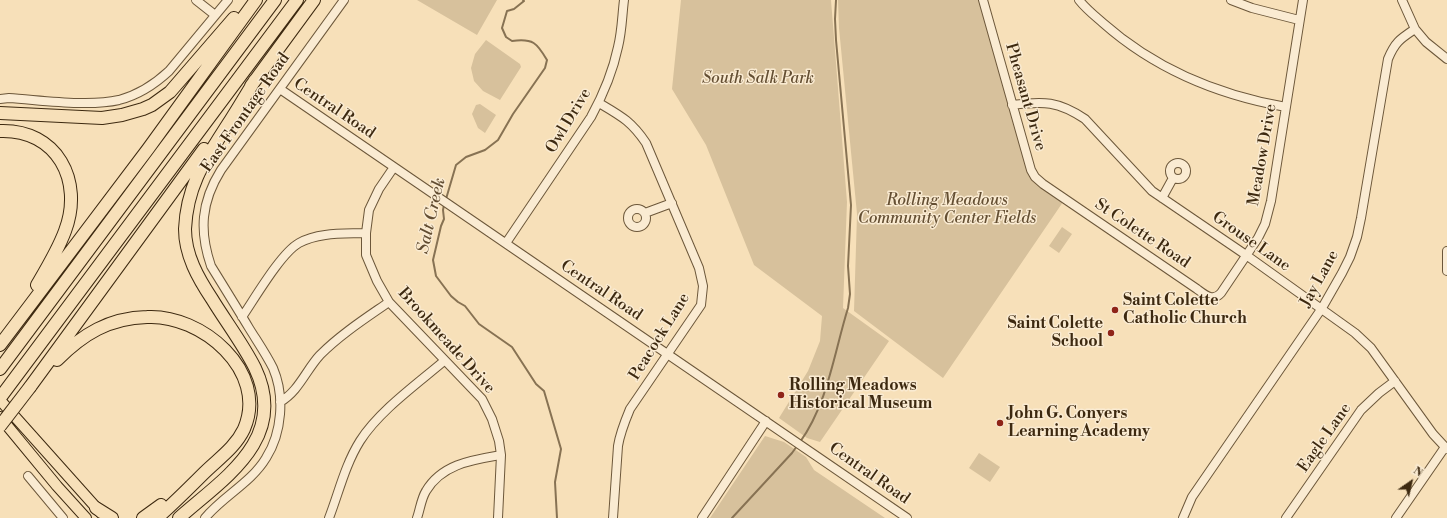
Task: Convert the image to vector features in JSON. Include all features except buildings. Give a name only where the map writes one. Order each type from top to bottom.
[{"type":"highway","points":[[0,113],[102,118],[133,113],[152,105],[170,92],[249,0]]},
{"type":"highway","points":[[0,345],[148,149],[256,0]]},
{"type":"highway","points":[[3,365],[275,0]]},
{"type":"highway","points":[[0,399],[297,0]]},
{"type":"highway","points":[[0,426],[314,0]]},
{"type":"highway","points":[[179,518],[226,478],[245,458],[257,440],[264,414],[263,392],[258,375],[248,355],[197,273],[187,249],[185,231],[190,193],[205,159],[255,80]]},
{"type":"highway","points":[[0,131],[26,134],[48,146],[64,166],[69,188],[70,207],[66,230],[58,248],[17,323]]},
{"type":"highway","points":[[30,387],[66,351],[90,332],[114,322],[137,317],[156,317],[176,322],[197,330],[222,346],[233,358],[243,376],[249,397],[248,418],[240,435],[228,451],[157,518]]},
{"type":"highway","points":[[143,518],[155,510],[182,487],[204,473]]},
{"type":"highway","points":[[96,508],[112,518]]},
{"type":"main road","points":[[0,399],[105,518]]},
{"type":"main road","points":[[0,417],[57,486],[86,518]]},
{"type":"street","points":[[196,0],[215,15]]},
{"type":"street","points":[[0,99],[9,98],[90,103],[119,100],[139,93],[169,71],[228,0]]},
{"type":"street","name":"East Frontage Road","points":[[205,518],[252,475],[266,459],[276,436],[280,417],[279,389],[273,368],[211,266],[204,239],[204,218],[208,197],[216,178],[344,0]]},
{"type":"street","name":"Owl Drive","points":[[506,243],[599,103],[608,80],[618,46],[624,0]]},
{"type":"street","name":"Pheasant Drive","points":[[982,0],[1031,170],[1035,177],[1055,192]]},
{"type":"street","points":[[1079,0],[1116,35],[1136,50],[1176,73],[1231,94],[1255,101],[1286,107]]},
{"type":"street","points":[[1231,0],[1252,8],[1299,20]]},
{"type":"street","name":"Meadow Drive","points":[[1214,298],[1218,297],[1221,293],[1265,224],[1271,201],[1302,0]]},
{"type":"street","points":[[1402,0],[1415,29],[1426,42],[1447,59]]},
{"type":"street","name":"Jay Lane","points":[[1183,518],[1192,497],[1322,308],[1342,273],[1356,237],[1388,59],[1394,45],[1402,37],[1415,29]]},
{"type":"street","name":"Central Road","points":[[280,89],[907,518]]},
{"type":"street","name":"Grouse Lane","points":[[1012,105],[1036,102],[1048,103],[1072,111],[1085,119],[1152,191],[1322,308],[1355,333],[1371,348],[1433,434],[1446,448]]},
{"type":"street","name":"Peacock Lane","points":[[599,103],[625,118],[641,135],[646,143],[698,268],[703,286],[701,305],[630,409],[620,434],[613,518]]},
{"type":"street","name":"Brookmeade Drive","points":[[394,167],[379,189],[370,210],[366,233],[366,255],[377,281],[389,302],[482,399],[492,420],[499,441],[501,455],[498,518]]},
{"type":"street","points":[[1162,198],[1173,178]]},
{"type":"street","name":"St Colette Road","points":[[1055,192],[1206,295],[1214,298]]},
{"type":"street","points":[[645,213],[672,203]]},
{"type":"street","points":[[242,317],[291,248],[299,243],[321,235],[366,233]]},
{"type":"street","points":[[1447,251],[1447,271]]},
{"type":"street","points":[[280,402],[294,391],[318,357],[333,342],[389,302]]},
{"type":"street","points":[[329,518],[349,462],[360,441],[373,423],[444,361]]},
{"type":"street","name":"Eagle Lane","points":[[1286,518],[1361,410],[1395,381]]},
{"type":"street","points":[[702,518],[766,421]]},
{"type":"street","points":[[1396,518],[1446,448]]},
{"type":"street","points":[[417,518],[425,492],[439,474],[466,461],[501,455]]},
{"type":"street","points":[[28,476],[63,518]]},
{"type":"green space","points":[[417,0],[497,0],[477,35]]},
{"type":"green space","name":"South Salk Park","points":[[681,0],[831,0],[847,202],[843,308],[889,341],[820,442],[807,438],[779,418],[808,371],[820,341],[822,316],[754,265],[706,145],[672,89]]},
{"type":"green space","name":"Rolling Meadows Community Center Fields","points":[[838,0],[979,0],[1020,147],[1034,181],[1063,202],[943,378],[854,311],[857,214],[839,28]]},
{"type":"green space","points":[[486,40],[520,64],[521,67],[500,100],[483,91],[474,81],[471,68],[475,54]]},
{"type":"green space","points":[[480,104],[496,115],[485,133],[478,128],[472,114],[476,105]]},
{"type":"green space","points":[[1062,227],[1072,234],[1059,253],[1049,246]]},
{"type":"green space","points":[[765,436],[784,442],[806,457],[814,470],[885,518],[710,518]]},
{"type":"green space","points":[[979,453],[1000,467],[990,482],[969,468]]},
{"type":"waterway","name":"Salt Creek","points":[[446,199],[456,165],[466,157],[485,150],[498,140],[513,114],[545,68],[547,60],[534,43],[525,40],[512,41],[506,37],[502,28],[507,11],[514,9],[524,1],[523,0]]},
{"type":"waterway","points":[[800,442],[810,427],[824,394],[848,308],[850,294],[848,266],[851,205],[836,40],[836,0]]},
{"type":"waterway","name":"Salt Creek","points":[[444,205],[444,219],[433,260],[436,276],[451,296],[465,306],[479,324],[512,347],[536,384],[544,391],[561,449],[555,482],[557,518]]},
{"type":"waterway","points":[[732,518],[797,446]]},
{"type":"place","name":"Saint Colette Catholic Church","points":[[1115,310]]},
{"type":"place","name":"Saint Colette School","points":[[1111,333]]},
{"type":"place","name":"Rolling Meadows Historical Museum","points":[[781,395]]},
{"type":"place","name":"John G. Conyers Learning Academy","points":[[1000,423]]}]
